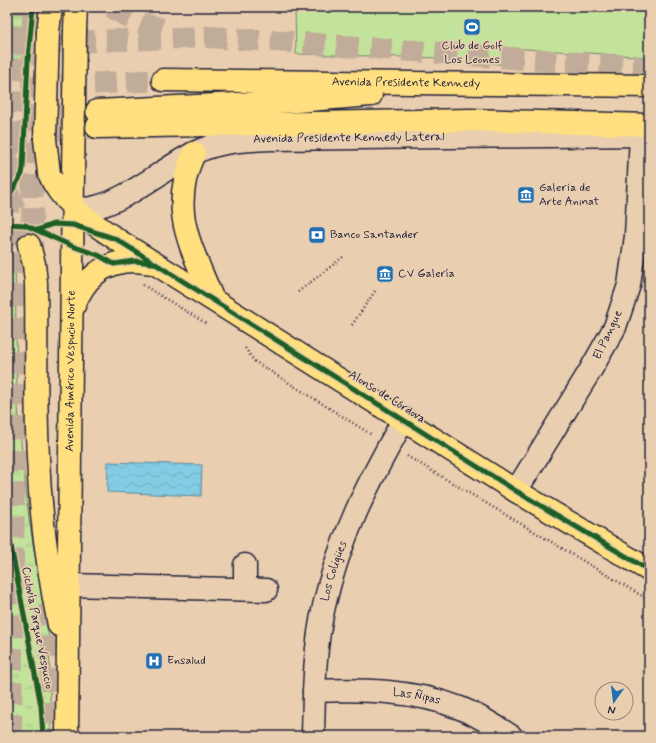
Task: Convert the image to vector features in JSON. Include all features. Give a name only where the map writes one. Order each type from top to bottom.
[{"type":"main road","name":"Alonso de Córdova","points":[[51,7],[48,32],[45,139],[49,173],[57,191],[73,208],[116,239],[212,298],[516,491],[649,570]]},
{"type":"main road","name":"Avenida Américo Vespucio Norte","points":[[67,736],[74,30],[76,7]]},
{"type":"main road","name":"Avenida Presidente Kennedy","points":[[163,80],[649,86]]},
{"type":"main road","name":"Avenida Presidente Kennedy Lateral","points":[[478,84],[296,101],[236,105],[99,121],[469,120],[646,132]]},
{"type":"main road","points":[[194,154],[188,166],[183,185],[181,202],[183,219],[188,239],[212,298]]},
{"type":"main road","points":[[30,245],[36,283],[38,456],[41,506],[52,589],[68,668]]},
{"type":"main road","points":[[72,310],[84,285],[107,267],[114,264],[135,261],[156,264]]},
{"type":"street","name":"Avenida Presidente Kennedy Lateral","points":[[73,208],[92,208],[111,202],[194,154],[225,143],[251,139],[646,132]]},
{"type":"street","name":"El Pangue","points":[[516,491],[590,371],[614,327],[629,285],[636,236],[646,132]]},
{"type":"street","name":"Los Coligües","points":[[313,736],[314,691],[318,635],[323,607],[337,557],[362,498],[404,419]]},
{"type":"street","points":[[245,565],[245,589]]},
{"type":"street","points":[[69,585],[266,590]]},
{"type":"street","name":"Las Ñipas","points":[[314,691],[364,690],[398,693],[431,699],[473,714],[511,736]]},
{"type":"path","points":[[7,224],[19,225]]},
{"type":"path","points":[[298,292],[343,257]]},
{"type":"path","points":[[352,325],[376,290]]},
{"type":"green space","points":[[7,7],[28,7],[22,74],[7,75]]},
{"type":"green space","name":"Club de Golf Los Leones","points":[[295,7],[649,7],[649,57],[511,48],[509,65],[441,58],[296,54]]},
{"type":"green space","points":[[7,258],[15,259],[17,393],[20,433],[29,519],[49,640],[51,736],[7,736]]},
{"type":"water","points":[[108,462],[202,465],[201,496],[107,492]]},
{"type":"tunnel","points":[[7,245],[14,49],[17,7]]},
{"type":"tunnel","points":[[32,263],[33,7]]},
{"type":"tunnel","points":[[112,7],[141,23],[173,31]]},
{"type":"tunnel","points":[[7,44],[207,37],[649,68]]},
{"type":"tunnel","points":[[28,87],[163,80]]},
{"type":"tunnel","points":[[26,117],[93,111]]},
{"type":"tunnel","points":[[7,134],[97,127]]},
{"type":"tunnel","points":[[7,154],[12,143],[27,132]]},
{"type":"tunnel","points":[[7,190],[29,245]]},
{"type":"tunnel","points":[[11,736],[17,235]]},
{"type":"tunnel","points":[[50,603],[52,652],[51,736]]},
{"type":"cycle path","points":[[7,199],[22,174],[23,168],[28,59],[33,7]]},
{"type":"cycle path","points":[[7,224],[25,225],[72,246],[98,255],[114,264],[135,261],[152,263]]},
{"type":"cycle path","points":[[37,230],[53,224],[73,225],[116,239],[516,491],[649,570]]},
{"type":"cycle path","name":"Ciclovía Parque Vespucio","points":[[7,524],[41,706],[43,736]]},
{"type":"place","name":"Club de Golf Los Leones","points":[[472,27]]},
{"type":"place","name":"Galeria de Arte Aninat","points":[[526,195]]},
{"type":"place","name":"Banco Santander","points":[[317,235]]},
{"type":"place","name":"CV Galería","points":[[385,274]]},
{"type":"place","name":"Ensalud","points":[[154,661]]}]
